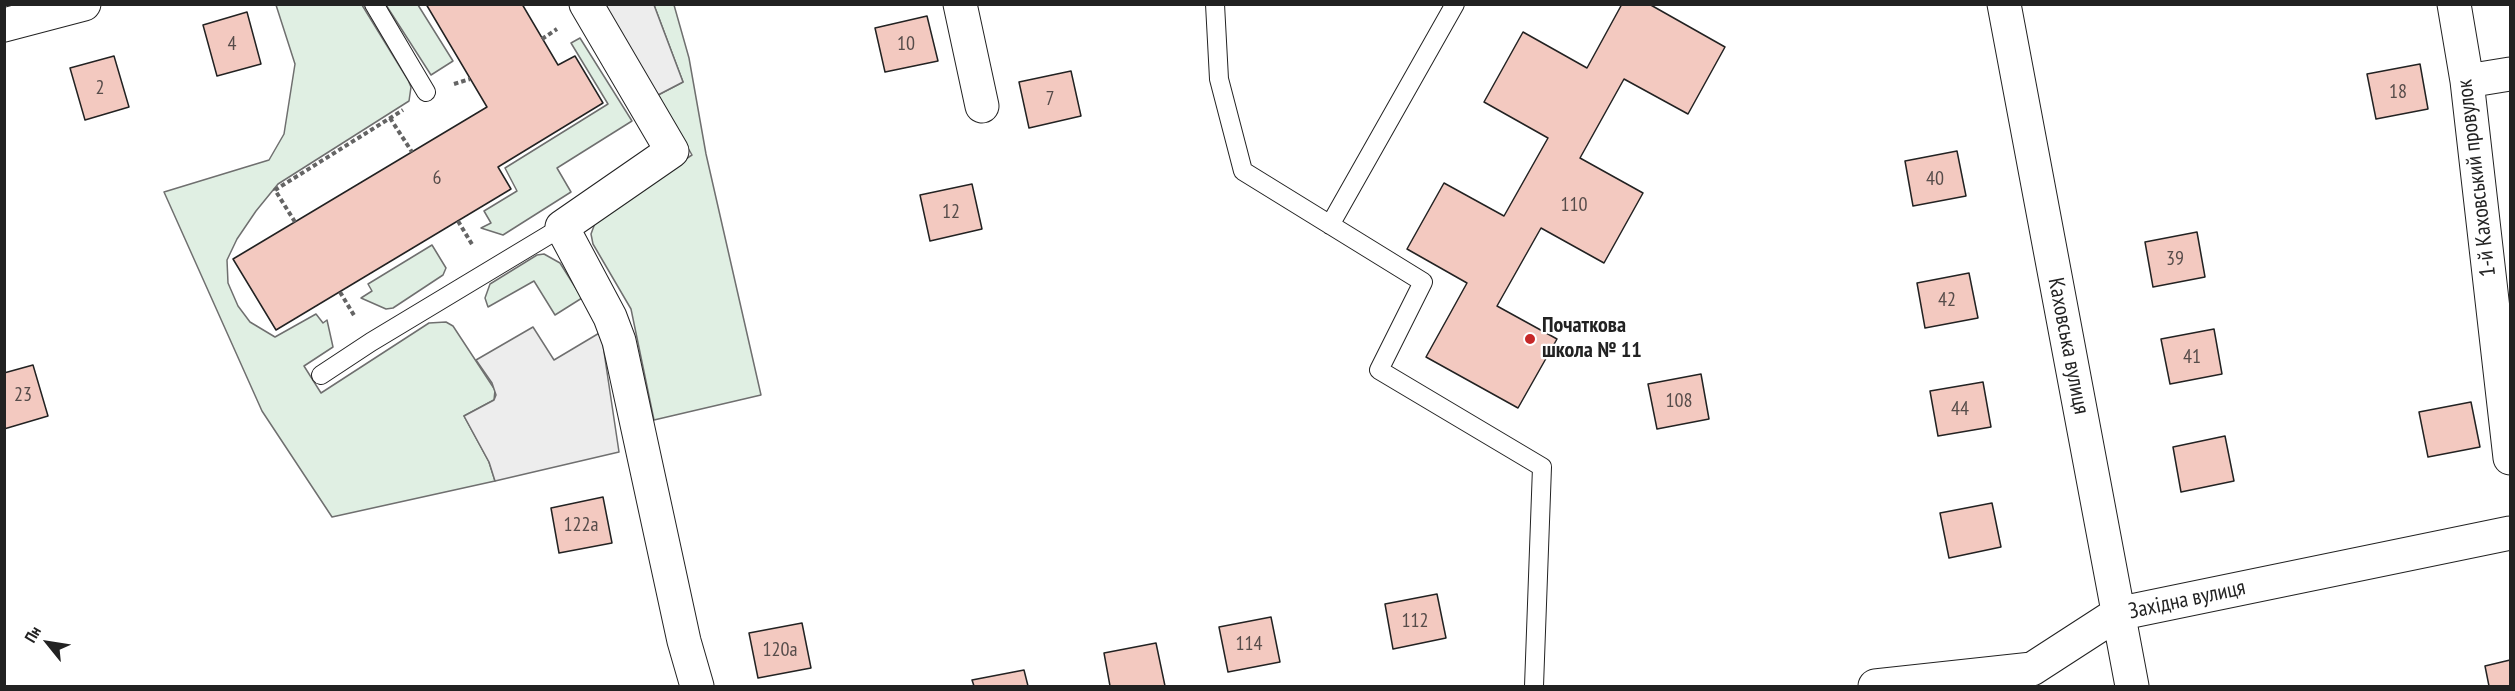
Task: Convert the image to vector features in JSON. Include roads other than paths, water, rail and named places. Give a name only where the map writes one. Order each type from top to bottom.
[{"type":"street","points":[[4,26],[84,4]]},
{"type":"street","points":[[586,4],[672,151],[562,227],[610,317],[619,341],[684,641],[697,687]]},
{"type":"street","points":[[960,4],[982,106]]},
{"type":"street","name":"Каховська вулиця","points":[[2004,4],[2132,687]]},
{"type":"street","name":"1-й Каховський провулок","points":[[2454,4],[2466,81],[2511,458]]},
{"type":"street","points":[[2466,81],[2511,74]]},
{"type":"street","name":"Західна вулиця","points":[[1875,687],[2032,669],[2117,614],[2511,533]]},
{"type":"lane","points":[[374,4],[426,92]]},
{"type":"lane","points":[[1215,4],[1219,79],[1243,171],[1423,282],[1379,370],[1542,467],[1534,687]]},
{"type":"lane","points":[[1330,225],[1455,4]]},
{"type":"lane","points":[[321,375],[371,342],[562,227]]},
{"type":"place","name":"Початкова школа № 11","points":[[1530,339]]}]
